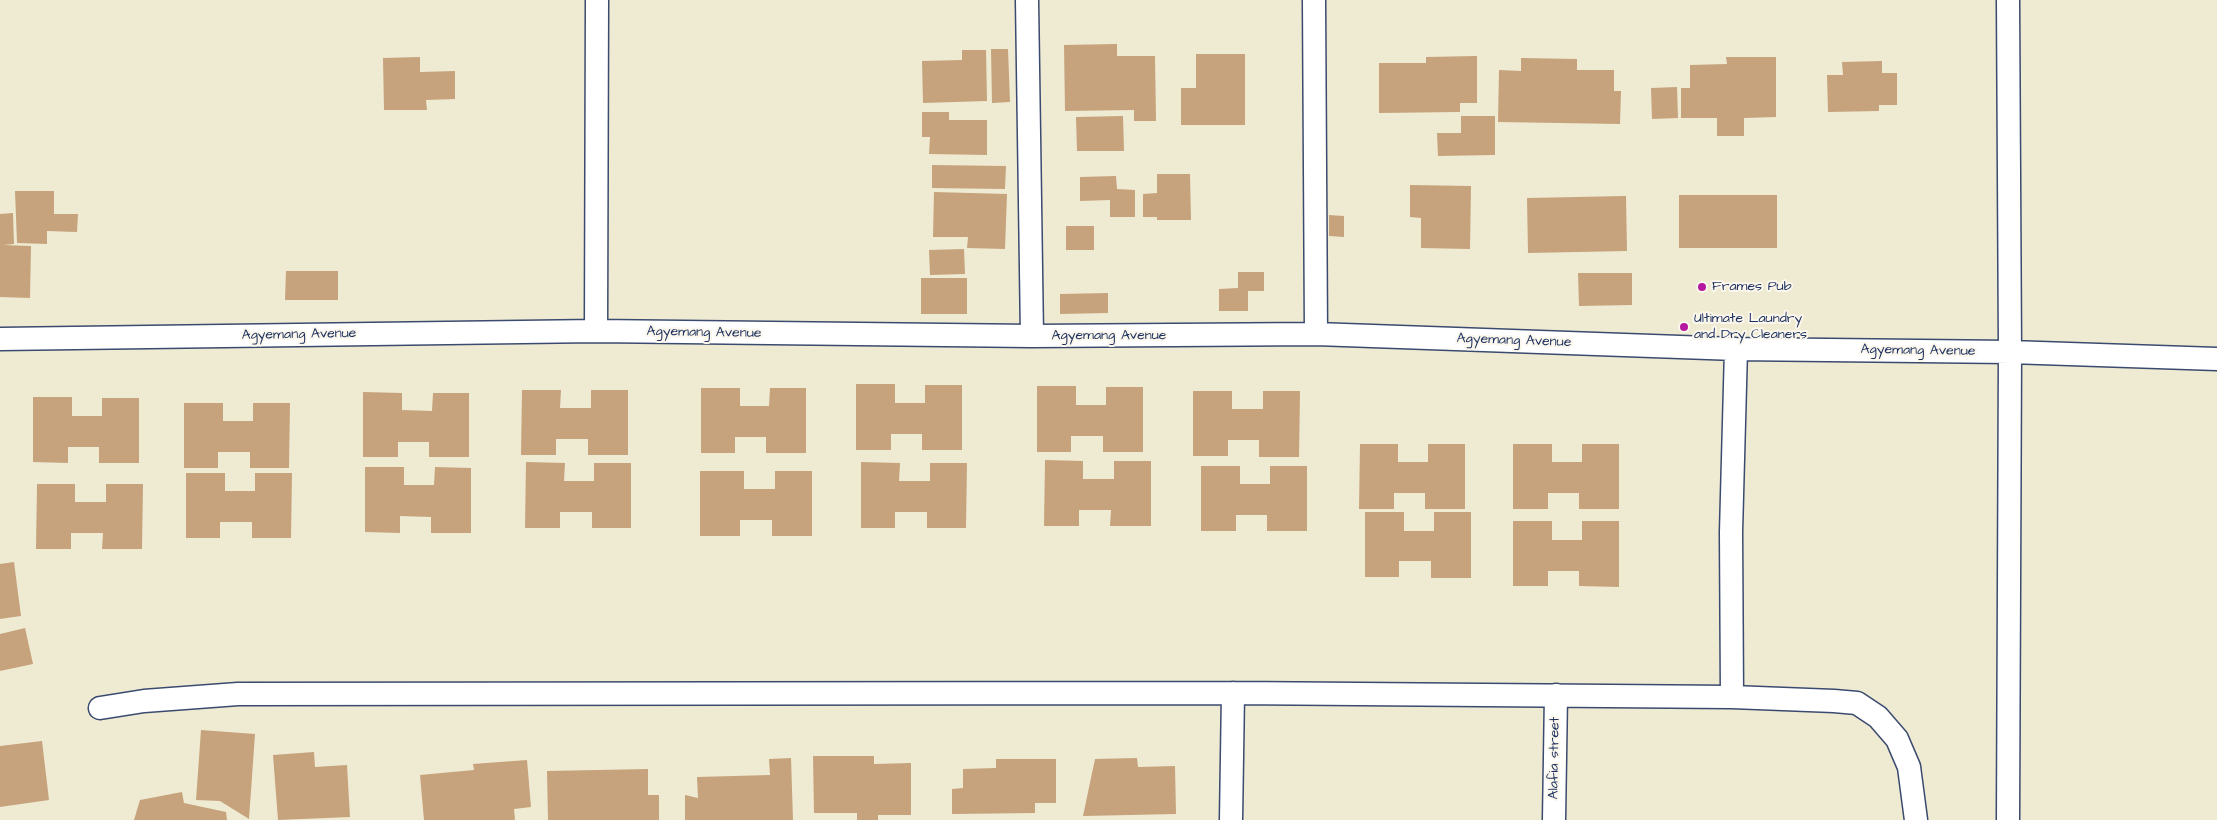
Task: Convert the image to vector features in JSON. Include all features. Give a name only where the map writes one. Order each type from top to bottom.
[{"type":"street","points":[[596,331],[597,0]]},
{"type":"street","points":[[1027,0],[1032,336]]},
{"type":"street","points":[[1314,0],[1316,334]]},
{"type":"street","points":[[2008,0],[2010,352],[2008,820]]},
{"type":"street","name":"Agyemang Avenue","points":[[0,339],[596,331],[1032,336],[1316,334],[1736,349],[2010,352],[2217,359]]},
{"type":"street","points":[[1732,697],[1731,532],[1736,349]]},
{"type":"street","points":[[100,708],[144,701],[238,694],[1233,693],[1732,697],[1857,703],[1878,717],[1897,739],[1910,767],[1916,820]]},
{"type":"street","points":[[1232,820],[1233,693]]},
{"type":"street","name":"Alafia street","points":[[1554,820],[1556,695]]},
{"type":"building","points":[[1117,44],[1117,56],[1155,56],[1156,121],[1134,121],[1134,110],[1065,111],[1064,45]]},
{"type":"building","points":[[991,49],[1008,49],[1010,102],[992,103]]},
{"type":"building","points":[[962,50],[986,50],[987,101],[923,103],[922,61],[962,60]]},
{"type":"building","points":[[1196,54],[1245,54],[1245,125],[1181,125],[1181,88],[1196,88]]},
{"type":"building","points":[[1477,56],[1477,103],[1460,103],[1460,112],[1379,113],[1379,63],[1426,63],[1426,57]]},
{"type":"building","points":[[420,57],[420,72],[455,71],[455,99],[426,100],[427,110],[384,110],[383,58]]},
{"type":"building","points":[[1726,57],[1776,57],[1776,117],[1744,118],[1744,136],[1717,136],[1717,118],[1681,118],[1681,88],[1690,88],[1690,65],[1727,64]]},
{"type":"building","points":[[1521,58],[1577,59],[1577,70],[1614,70],[1614,91],[1621,91],[1620,124],[1498,122],[1499,70],[1521,71]]},
{"type":"building","points":[[1882,61],[1882,73],[1897,73],[1897,105],[1879,105],[1879,111],[1828,112],[1827,75],[1843,75],[1842,62]]},
{"type":"building","points":[[1677,87],[1678,118],[1652,119],[1651,88]]},
{"type":"building","points":[[922,112],[949,112],[949,120],[987,120],[987,155],[929,154],[930,137],[922,137]]},
{"type":"building","points":[[1123,116],[1124,151],[1077,151],[1076,117]]},
{"type":"building","points":[[1461,116],[1495,116],[1495,155],[1438,156],[1437,133],[1461,133]]},
{"type":"building","points":[[932,165],[1006,166],[1005,189],[932,188]]},
{"type":"building","points":[[1157,174],[1190,174],[1191,220],[1157,220],[1157,217],[1143,217],[1143,194],[1157,193]]},
{"type":"building","points":[[1116,176],[1117,189],[1135,190],[1135,217],[1110,217],[1110,200],[1080,201],[1080,177]]},
{"type":"building","points":[[1410,185],[1471,186],[1470,249],[1421,248],[1421,218],[1410,217]]},
{"type":"building","points":[[15,191],[54,191],[54,214],[78,214],[77,232],[47,231],[47,244],[17,243]]},
{"type":"building","points":[[934,192],[1007,194],[1005,249],[967,248],[968,237],[933,237]]},
{"type":"building","points":[[1679,195],[1777,195],[1777,248],[1679,248]]},
{"type":"building","points":[[1626,196],[1627,251],[1528,253],[1527,198]]},
{"type":"building","points":[[13,213],[14,244],[3,245],[31,246],[30,298],[0,297],[0,214]]},
{"type":"building","points":[[1329,215],[1344,216],[1344,237],[1329,236]]},
{"type":"building","points":[[1066,226],[1094,226],[1094,250],[1066,250]]},
{"type":"building","points":[[964,249],[965,274],[930,275],[929,250]]},
{"type":"building","points":[[286,271],[338,271],[338,300],[285,300]]},
{"type":"building","points":[[1238,272],[1264,272],[1264,291],[1248,291],[1248,311],[1219,311],[1219,289],[1238,288]]},
{"type":"building","points":[[1578,273],[1632,273],[1632,305],[1579,306]]},
{"type":"building","points":[[921,278],[967,278],[967,314],[921,314]]},
{"type":"building","points":[[1108,293],[1108,313],[1060,314],[1060,294]]},
{"type":"building","points":[[856,384],[895,384],[895,403],[925,403],[925,385],[962,385],[962,450],[922,450],[922,434],[891,434],[891,450],[856,450]]},
{"type":"building","points":[[1037,386],[1076,386],[1076,405],[1106,405],[1106,387],[1143,387],[1143,452],[1103,452],[1103,436],[1071,436],[1071,452],[1037,452]]},
{"type":"building","points":[[701,388],[740,388],[740,406],[769,406],[770,388],[806,388],[806,453],[766,453],[766,437],[735,437],[735,453],[701,453]]},
{"type":"building","points":[[522,390],[561,390],[560,408],[591,408],[591,390],[628,390],[628,455],[588,455],[588,439],[556,439],[556,455],[521,455]]},
{"type":"building","points":[[1193,391],[1232,391],[1232,409],[1263,409],[1263,391],[1300,391],[1299,457],[1259,457],[1259,440],[1228,440],[1228,456],[1193,456]]},
{"type":"building","points":[[363,392],[402,393],[402,410],[432,411],[433,393],[469,393],[469,457],[429,457],[429,442],[398,442],[398,457],[363,457]]},
{"type":"building","points":[[33,397],[72,397],[72,416],[102,416],[102,398],[139,398],[139,463],[99,463],[99,447],[68,447],[68,463],[33,462]]},
{"type":"building","points":[[184,403],[223,403],[223,421],[253,421],[253,403],[290,403],[289,468],[250,468],[250,452],[218,452],[218,468],[184,468]]},
{"type":"building","points":[[1360,444],[1398,444],[1398,462],[1428,462],[1428,444],[1465,444],[1465,509],[1425,509],[1425,493],[1394,493],[1394,509],[1359,509]]},
{"type":"building","points":[[1513,444],[1552,444],[1552,462],[1582,462],[1582,444],[1619,444],[1619,509],[1579,509],[1579,493],[1548,493],[1548,509],[1513,509]]},
{"type":"building","points":[[1045,460],[1083,461],[1083,479],[1114,479],[1114,461],[1151,461],[1151,526],[1110,526],[1111,510],[1079,510],[1079,526],[1044,526]]},
{"type":"building","points":[[526,462],[565,463],[564,481],[594,481],[594,463],[631,463],[631,528],[592,528],[592,512],[560,512],[560,528],[525,528]]},
{"type":"building","points":[[861,462],[900,463],[899,481],[930,481],[930,463],[967,463],[966,528],[927,528],[927,512],[895,512],[895,528],[861,528]]},
{"type":"building","points":[[1201,466],[1240,466],[1240,484],[1270,484],[1270,466],[1307,466],[1307,531],[1267,531],[1267,515],[1236,515],[1236,531],[1201,531]]},
{"type":"building","points":[[365,467],[404,467],[404,485],[434,485],[435,467],[471,468],[471,533],[431,533],[431,517],[400,516],[400,533],[365,532]]},
{"type":"building","points":[[700,471],[744,471],[744,489],[775,489],[775,471],[812,471],[812,536],[772,536],[772,520],[740,520],[740,536],[700,536]]},
{"type":"building","points":[[186,473],[225,473],[225,491],[255,491],[255,473],[292,473],[291,538],[252,538],[252,522],[220,522],[220,538],[186,538]]},
{"type":"building","points":[[37,484],[75,484],[75,502],[106,502],[106,484],[143,484],[142,549],[102,549],[103,533],[71,533],[71,549],[36,549]]},
{"type":"building","points":[[1365,512],[1404,512],[1404,531],[1434,531],[1434,512],[1471,512],[1471,578],[1431,578],[1431,561],[1399,561],[1399,577],[1365,577]]},
{"type":"building","points":[[1513,521],[1552,521],[1552,540],[1582,540],[1582,521],[1619,521],[1619,587],[1579,586],[1579,571],[1548,571],[1548,586],[1513,586]]},
{"type":"building","points":[[14,562],[21,616],[0,619],[0,564]]},
{"type":"building","points":[[25,628],[33,664],[0,671],[0,634]]},
{"type":"building","points":[[201,730],[255,734],[249,819],[220,801],[196,800]]},
{"type":"building","points":[[42,741],[49,800],[0,807],[0,746]]},
{"type":"building","points":[[314,752],[315,767],[347,765],[350,817],[278,820],[273,755]]},
{"type":"building","points":[[813,756],[874,756],[874,764],[911,763],[911,815],[878,815],[878,820],[857,820],[857,813],[814,813]]},
{"type":"building","points":[[791,758],[793,820],[685,820],[685,795],[698,798],[697,777],[770,775],[769,759]]},
{"type":"building","points":[[1137,758],[1138,767],[1175,766],[1176,814],[1083,816],[1095,759]]},
{"type":"building","points":[[996,759],[1056,759],[1056,803],[1035,803],[1035,813],[952,814],[952,789],[963,788],[963,769],[996,768]]},
{"type":"building","points":[[527,760],[531,807],[514,809],[515,820],[424,820],[420,775],[474,770],[473,764]]},
{"type":"building","points":[[648,769],[648,795],[659,795],[659,820],[548,820],[547,771]]},
{"type":"building","points":[[182,792],[184,803],[226,812],[227,820],[134,820],[140,800]]},
{"type":"place","name":"Frames Pub","points":[[1702,287]]},
{"type":"place","name":"Ultimate Laundry and Dry Cleaners","points":[[1684,327]]}]
